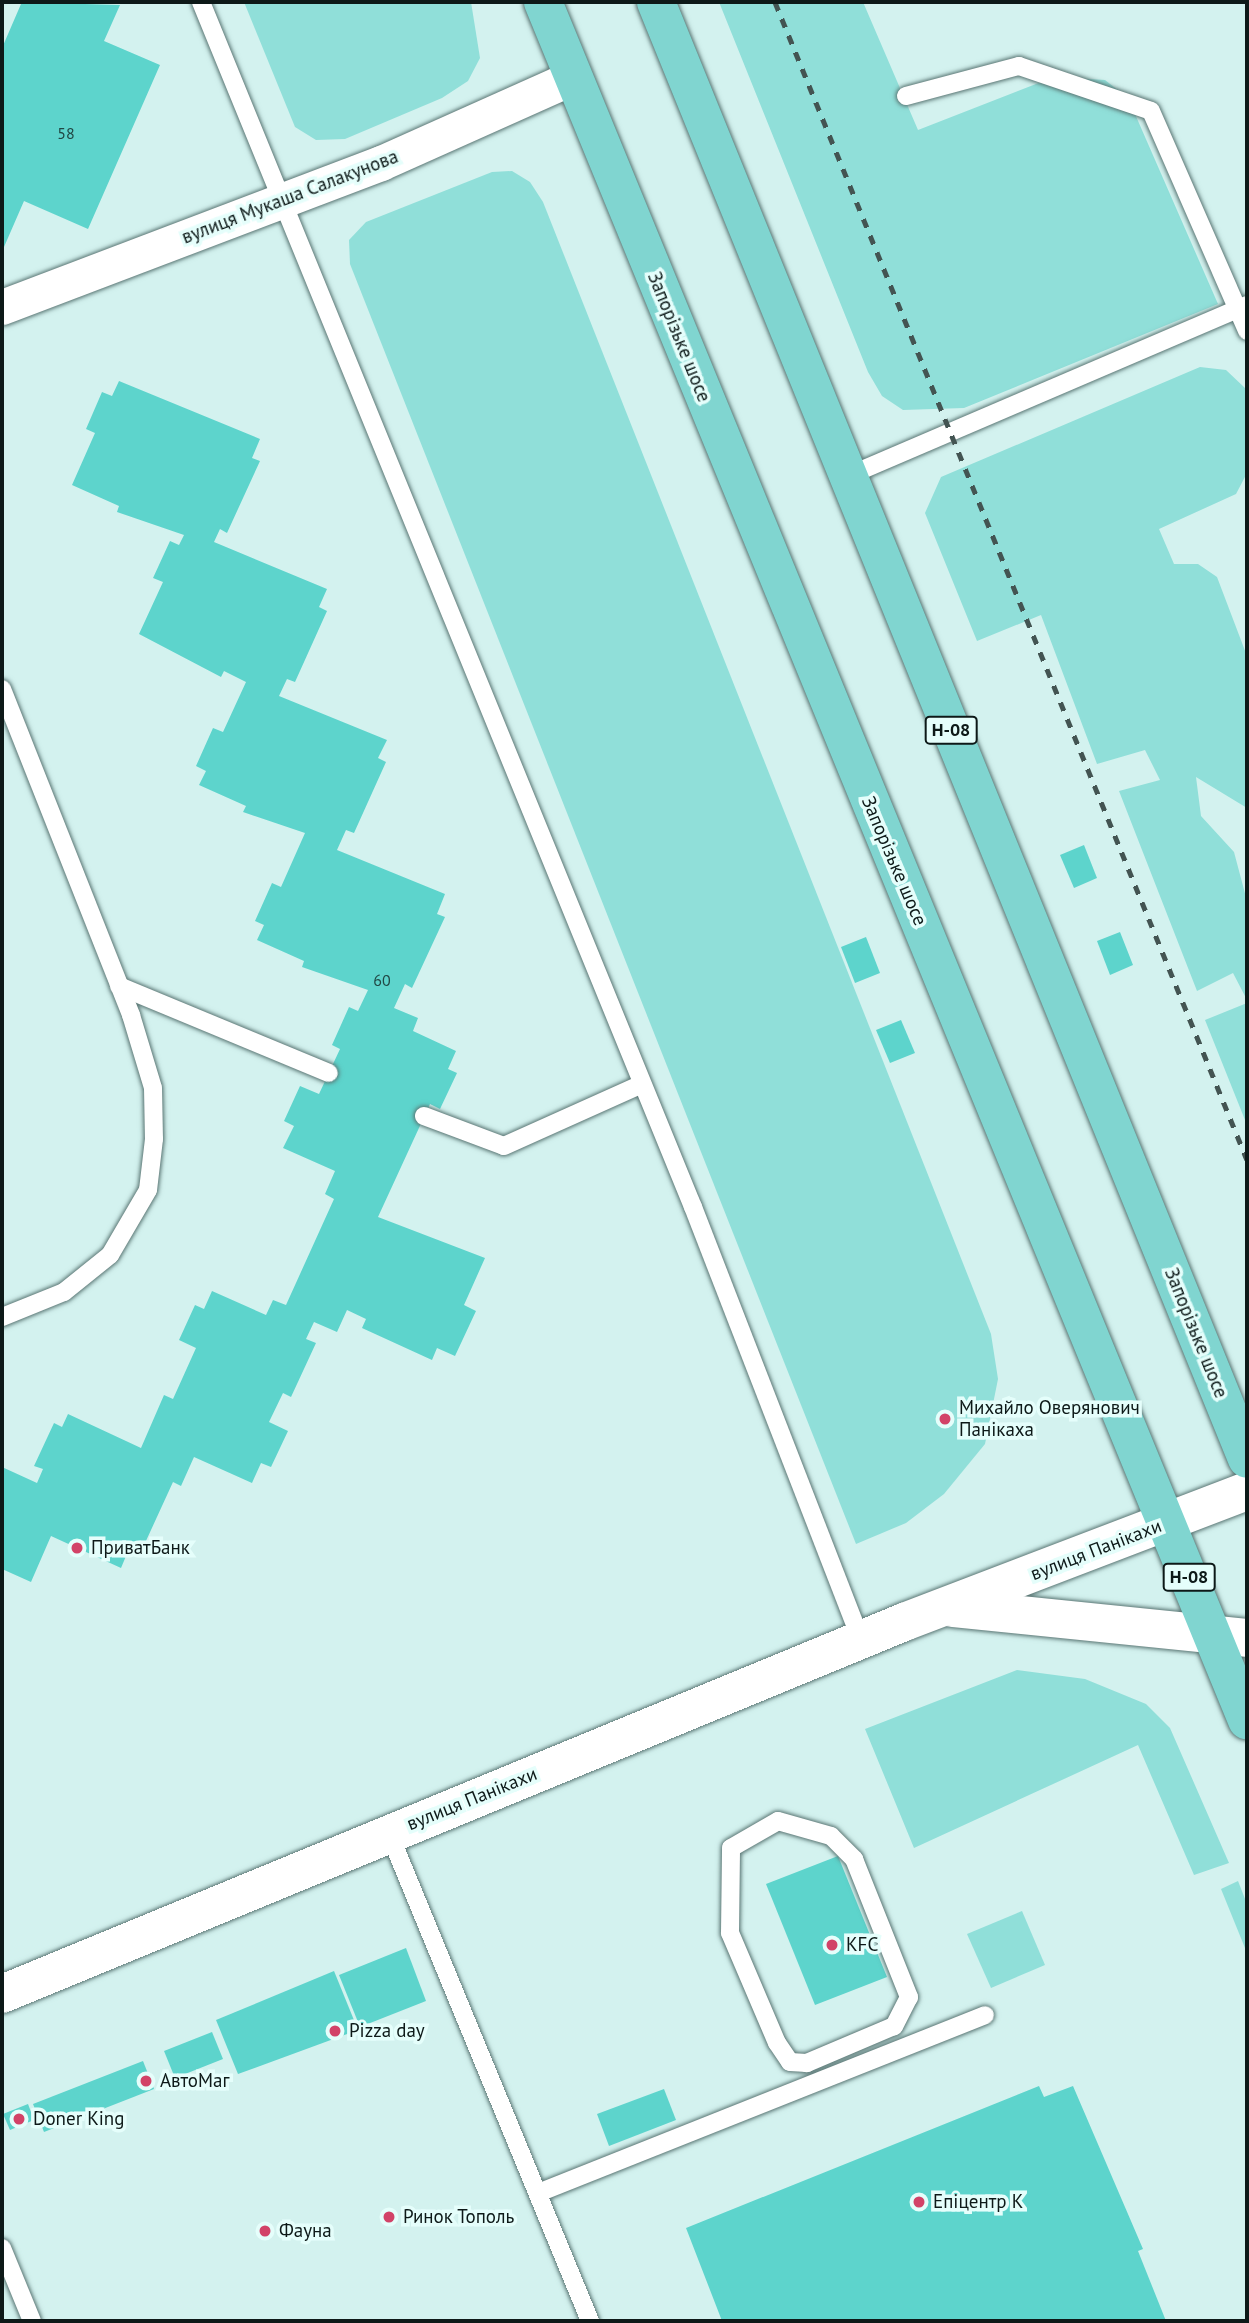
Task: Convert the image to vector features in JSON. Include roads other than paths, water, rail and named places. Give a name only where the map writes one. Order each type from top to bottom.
[{"type":"main road","name":"Запорізьке шосе","points":[[543,2],[1247,1720]]},
{"type":"main road","name":"Запорізьке шосе","points":[[656,2],[1247,1459]]},
{"type":"main road","name":"вулиця Панікахи","points":[[2,1994],[861,1640],[1247,1491]]},
{"type":"main road","name":"вулиця Панікахи","points":[[944,1608],[1210,1631],[1247,1638]]},
{"type":"street","name":"вулиця Мукаша Салакунова","points":[[2,307],[284,199],[573,77]]},
{"type":"lane","points":[[201,2],[284,199],[861,1640]]},
{"type":"lane","points":[[906,96],[1019,65],[1151,111],[1243,306],[1247,331]]},
{"type":"lane","points":[[848,476],[1243,306]]},
{"type":"lane","points":[[2,689],[119,986],[153,1088],[148,1190],[110,1255],[64,1293],[2,1317]]},
{"type":"lane","points":[[119,986],[329,1073]]},
{"type":"lane","points":[[424,1116],[504,1146],[640,1085]]},
{"type":"lane","points":[[778,1821],[831,1836],[854,1859],[906,1983],[904,2014],[878,2034],[807,2063],[790,2062],[730,1933],[731,1848],[778,1821]]},
{"type":"lane","points":[[389,1833],[590,2321]]},
{"type":"lane","points":[[538,2193],[985,2015]]},
{"type":"lane","points":[[2,2248],[32,2321]]},
{"type":"railway","points":[[775,2],[1247,1160]]},
{"type":"place","name":"Михайло Оверянович Панікаха","points":[[945,1419]]},
{"type":"place","name":"ПриватБанк","points":[[77,1548]]},
{"type":"place","name":"KFC","points":[[832,1945]]},
{"type":"place","name":"Pizza day","points":[[335,2031]]},
{"type":"place","name":"АвтоМаг","points":[[146,2081]]},
{"type":"place","name":"Doner King","points":[[19,2119]]},
{"type":"place","name":"Епіцентр К","points":[[919,2202]]},
{"type":"place","name":"Ринок Тополь","points":[[389,2217]]},
{"type":"place","name":"Фауна","points":[[265,2231]]}]
